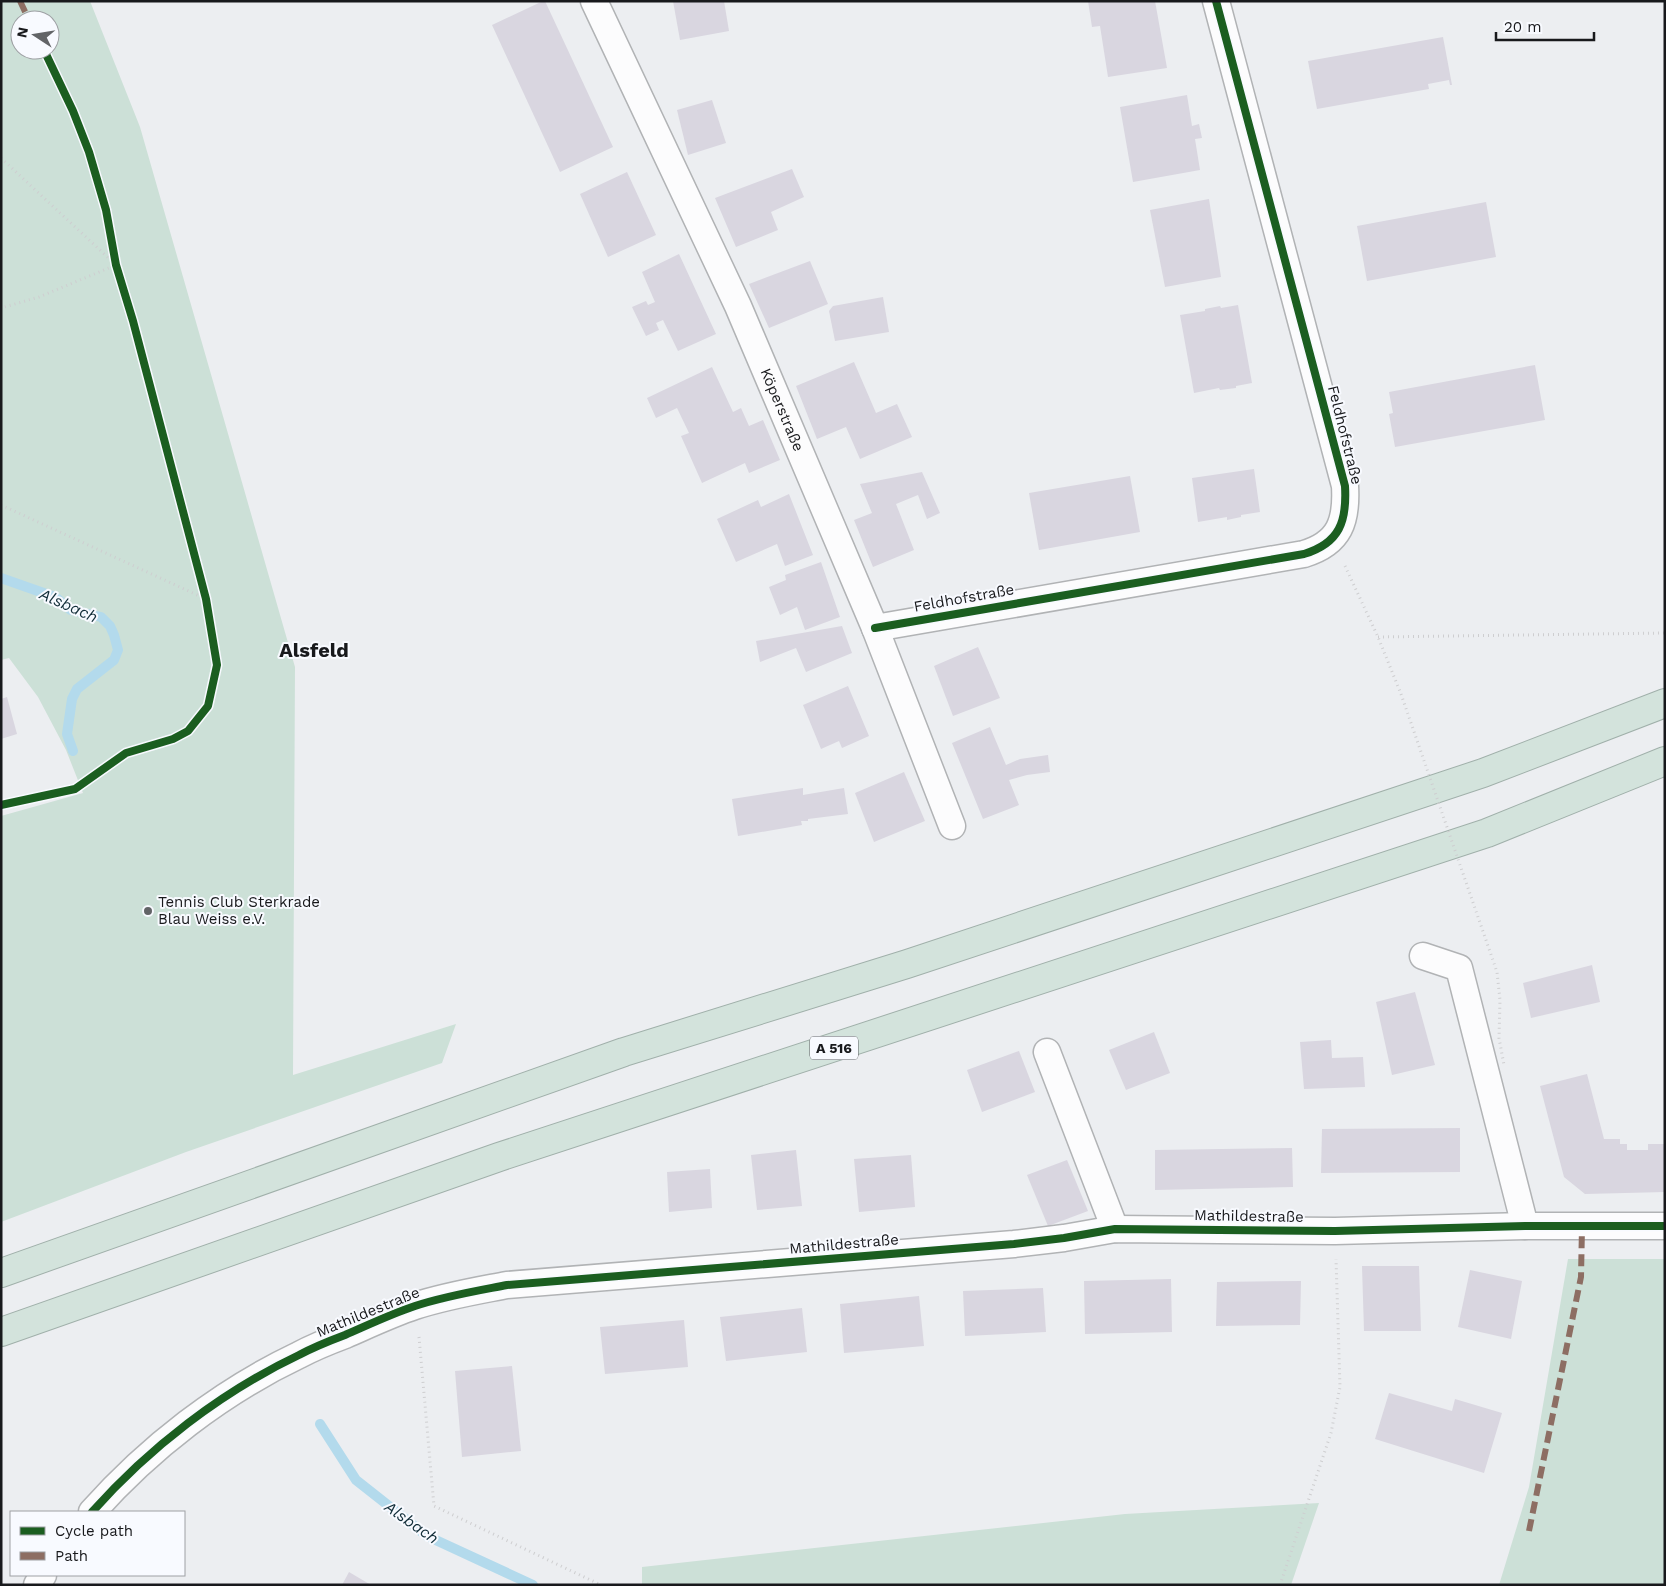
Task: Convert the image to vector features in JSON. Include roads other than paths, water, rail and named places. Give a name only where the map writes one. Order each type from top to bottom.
[{"type":"highway","points":[[1,1273],[624,1052],[907,964],[1483,774],[1665,703]]},
{"type":"highway","name":"A 516","points":[[1,1332],[499,1156],[1487,833],[1665,761]]},
{"type":"street","name":"Köperstraße","points":[[594,1],[738,306],[875,628],[952,826]]},
{"type":"street","name":"Feldhofstraße","points":[[875,628],[1304,554],[1321,547],[1332,538],[1343,522],[1346,504],[1345,486],[1216,1]]},
{"type":"street","points":[[1423,956],[1459,968],[1525,1226]]},
{"type":"street","points":[[1047,1052],[1115,1229]]},
{"type":"street","name":"Mathildestraße","points":[[93,1511],[113,1489],[161,1444],[215,1404],[298,1355],[386,1317],[416,1306],[462,1294],[507,1286],[1014,1244],[1115,1229],[1335,1231],[1525,1226],[1665,1226]]},
{"type":"waterway","name":"Alsbach","points":[[1,578],[55,597],[71,610],[101,617],[110,626],[114,635],[118,650],[114,660],[77,689],[72,699],[67,734],[73,751]]},
{"type":"waterway","name":"Alsbach","points":[[320,1424],[356,1480],[427,1536],[533,1585]]},
{"type":"place","name":"Tennis Club Sterkrade Blau Weiss e.V.","points":[[148,911]]},
{"type":"district","name":"Alsfeld","points":[[314,650]]}]
